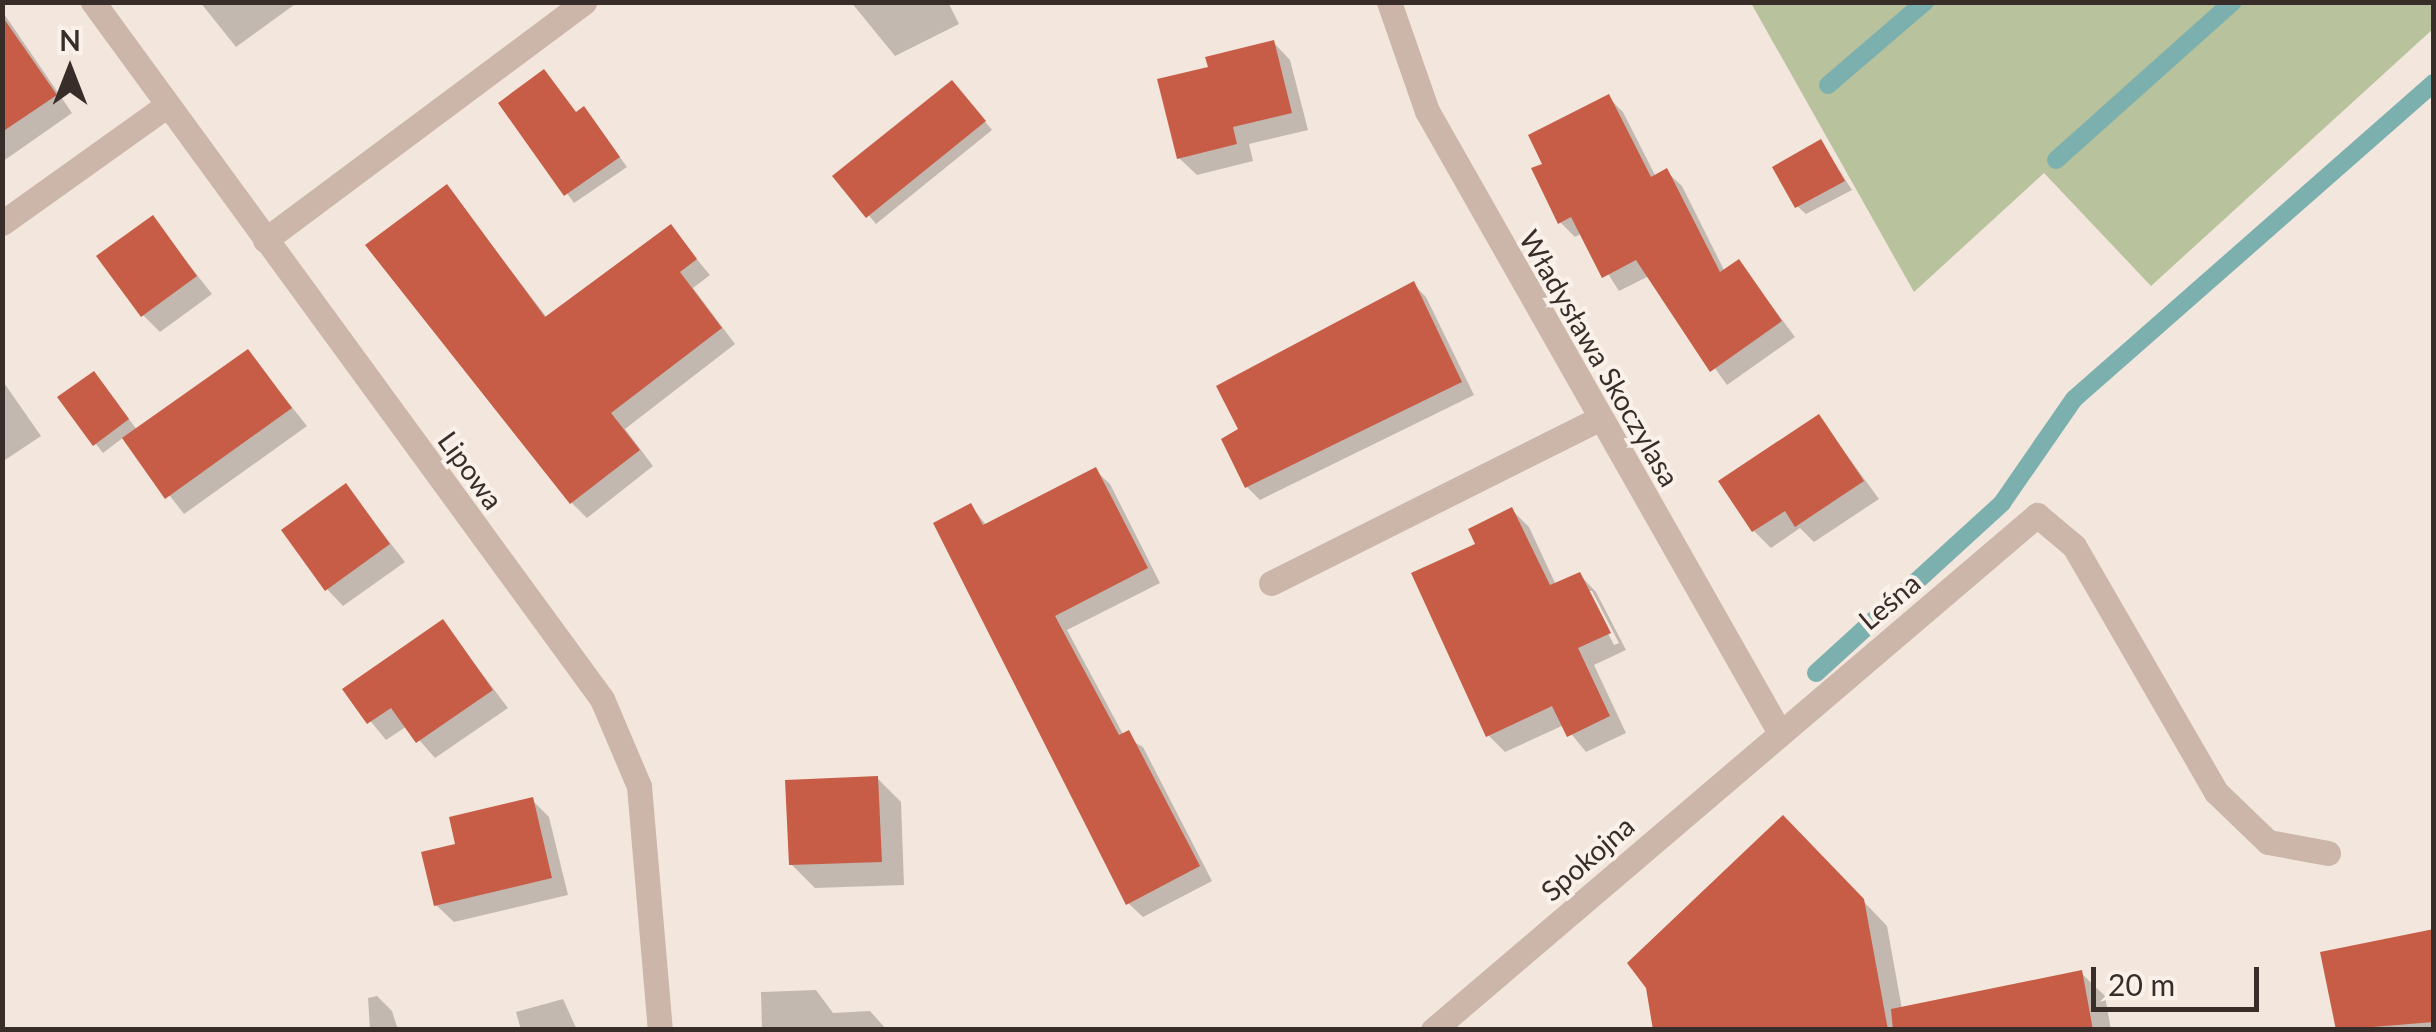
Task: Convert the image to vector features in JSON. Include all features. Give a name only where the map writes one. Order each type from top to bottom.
[{"type":"street","name":"Lipowa","points":[[94,2],[166,106],[602,699],[639,786],[660,1030]]},
{"type":"street","points":[[265,240],[584,2]]},
{"type":"street","name":"Władysława Skoczylasa","points":[[1389,2],[1426,111],[1780,733]]},
{"type":"street","points":[[2,222],[166,106]]},
{"type":"street","points":[[1271,583],[1600,418]]},
{"type":"street","name":"Leśna","points":[[1780,733],[2037,514],[2074,546],[2216,792],[2268,842],[2328,853]]},
{"type":"street","name":"Spokojna","points":[[1433,1030],[1780,733]]},
{"type":"green space","points":[[2433,2],[2433,29],[2151,286],[2044,173],[1914,292],[1751,3]]},
{"type":"building","points":[[2,16],[57,95],[2,132]]},
{"type":"building","points":[[1274,40],[1292,113],[1233,127],[1237,144],[1177,159],[1157,79],[1208,67],[1205,57]]},
{"type":"building","points":[[544,69],[576,112],[584,106],[620,157],[564,196],[498,103]]},
{"type":"building","points":[[952,80],[986,121],[866,218],[832,176]]},
{"type":"building","points":[[1609,94],[1651,177],[1667,168],[1720,272],[1739,259],[1782,321],[1710,372],[1636,260],[1602,278],[1571,217],[1558,224],[1531,168],[1542,164],[1528,135]]},
{"type":"building","points":[[1821,139],[1845,181],[1795,208],[1772,167]]},
{"type":"building","points":[[447,184],[545,317],[671,224],[697,259],[680,272],[722,328],[611,413],[640,450],[570,504],[365,245]]},
{"type":"building","points":[[153,215],[197,276],[141,317],[96,256]]},
{"type":"building","points":[[1414,281],[1462,382],[1245,488],[1221,439],[1238,429],[1216,386]]},
{"type":"building","points":[[248,349],[292,408],[165,499],[122,438]]},
{"type":"building","points":[[94,371],[129,419],[93,446],[57,397]]},
{"type":"building","points":[[1819,414],[1864,481],[1795,527],[1785,511],[1752,532],[1718,481]]},
{"type":"building","points":[[1096,467],[1148,568],[1055,616],[1119,735],[1129,730],[1200,866],[1126,905],[933,523],[971,503],[983,525]]},
{"type":"building","points":[[346,483],[390,544],[325,591],[281,530]]},
{"type":"building","points":[[1512,507],[1550,585],[1580,572],[1611,633],[1578,648],[1610,716],[1567,737],[1552,706],[1486,737],[1411,573],[1475,544],[1468,529]]},
{"type":"building","points":[[443,619],[493,690],[416,743],[391,708],[367,724],[342,689]]},
{"type":"building","points":[[878,776],[882,862],[789,865],[785,780]]},
{"type":"building","points":[[533,797],[552,878],[434,906],[421,852],[455,844],[449,817]]},
{"type":"building","points":[[1783,815],[1864,899],[1888,1030],[1653,1030],[1646,988],[1627,963]]},
{"type":"building","points":[[2434,929],[2434,1022],[2336,1030],[2320,952]]},
{"type":"building","points":[[2082,970],[2093,1030],[1893,1030],[1891,1009]]},
{"type":"waterway","points":[[1828,85],[1925,2]]},
{"type":"waterway","points":[[2056,160],[2233,2]]},
{"type":"waterway","points":[[1816,673],[2002,503],[2074,399],[2434,83]]}]
